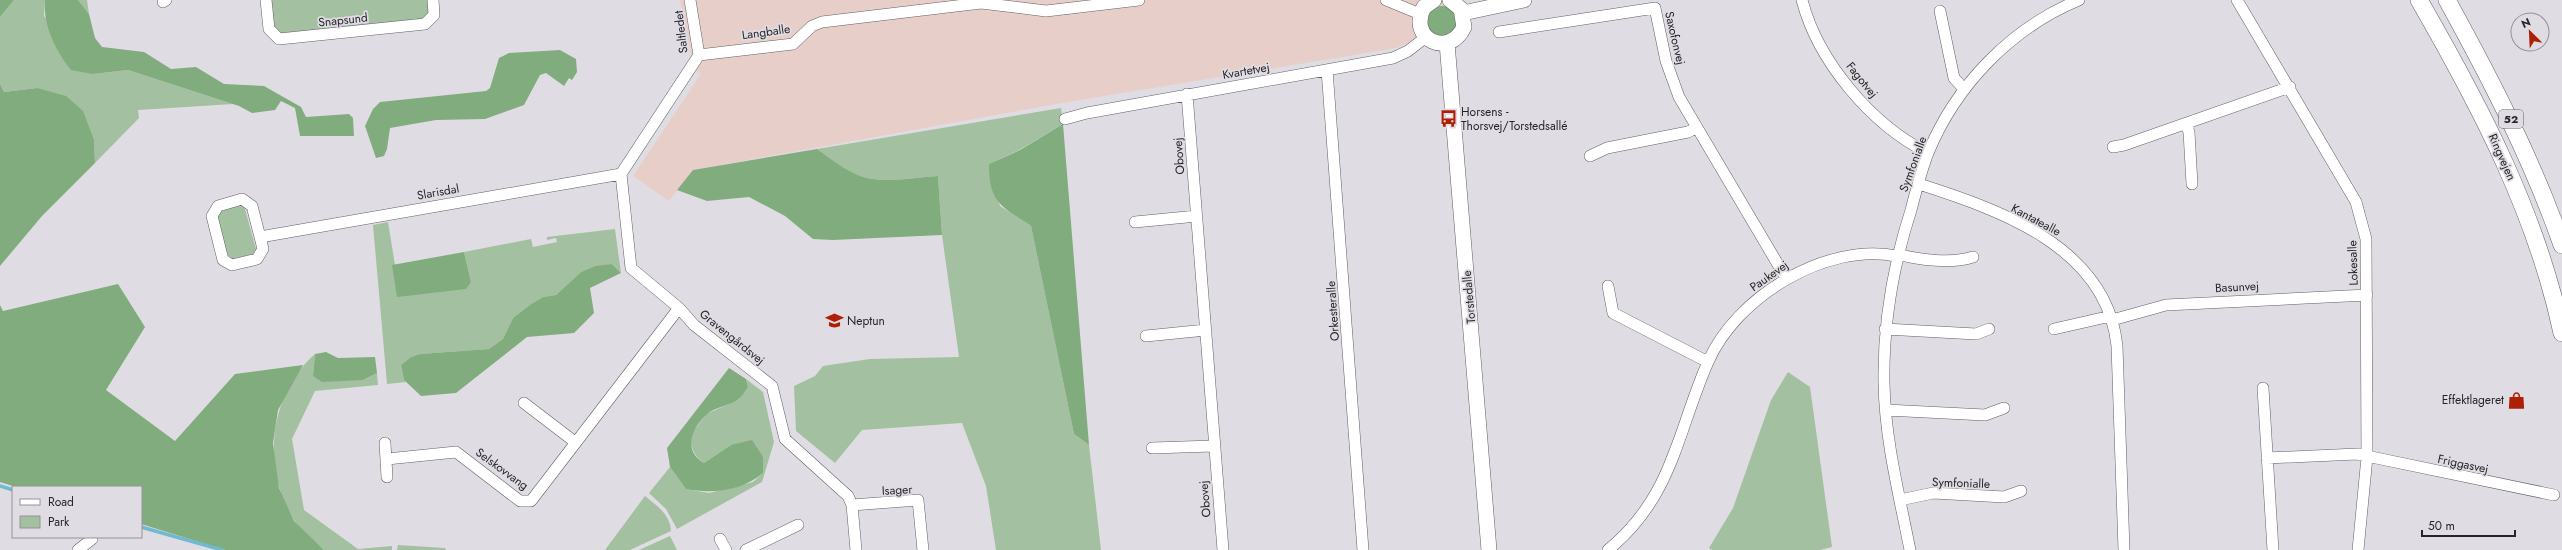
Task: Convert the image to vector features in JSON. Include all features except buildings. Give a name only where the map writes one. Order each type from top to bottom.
[{"type":"main road","name":"Ringvejen","points":[[2419,0],[2499,147],[2539,250],[2561,327]]},
{"type":"main road","name":"Ringvejen","points":[[2447,0],[2504,104],[2526,152],[2562,245]]},
{"type":"street","name":"Snapsund","points":[[266,0],[269,29],[279,39],[425,24],[434,14],[433,0]]},
{"type":"street","name":"Saltledet","points":[[621,174],[668,100],[699,55],[690,0]]},
{"type":"street","name":"Langballe","points":[[699,55],[793,44],[812,26],[822,22],[981,3],[1046,11],[1140,0]]},
{"type":"street","points":[[1386,0],[1420,14]]},
{"type":"street","points":[[1434,0],[1427,4],[1420,14],[1419,25],[1426,37],[1439,44],[1447,43],[1455,39],[1462,31],[1464,23],[1463,13],[1458,5],[1450,0]]},
{"type":"street","points":[[1463,13],[1524,0]]},
{"type":"street","name":"Fagotvej","points":[[1802,0],[1808,19],[1826,53],[1860,100],[1893,132],[1928,153]]},
{"type":"street","name":"Symfonialle","points":[[1910,550],[1891,458],[1886,410],[1885,329],[1897,255],[1928,153],[1964,89],[2000,50],[2024,31],[2079,0]]},
{"type":"street","name":"Lokesalle","points":[[2237,0],[2290,87],[2356,202],[2366,239],[2367,457],[2358,550]]},
{"type":"street","name":"Saxofonvej","points":[[1499,32],[1655,8],[1663,49],[1673,81],[1696,128],[1786,278]]},
{"type":"street","points":[[1940,11],[1954,78],[1964,89]]},
{"type":"street","name":"Kvartetvej","points":[[1065,119],[1087,113],[1187,94],[1327,70],[1397,56],[1408,51],[1426,37]]},
{"type":"street","name":"Torstedalle","points":[[1447,43],[1489,550]]},
{"type":"street","name":"Orkesteralle","points":[[1327,70],[1363,550]]},
{"type":"street","points":[[2113,147],[2124,145],[2186,124],[2290,87]]},
{"type":"street","name":"Obovej","points":[[1187,94],[1222,550]]},
{"type":"street","points":[[2186,124],[2189,132],[2192,184]]},
{"type":"street","points":[[1590,156],[1607,148],[1688,132],[1696,128]]},
{"type":"street","name":"Slarisdal","points":[[260,237],[621,174]]},
{"type":"street","name":"Gravengårdsvej","points":[[621,174],[631,268],[679,308],[694,325],[772,386],[784,439],[848,496],[852,505]]},
{"type":"street","name":"Kantatealle","points":[[1919,184],[1986,209],[2034,231],[2062,249],[2091,278],[2099,290],[2111,318],[2116,346],[2124,550]]},
{"type":"street","points":[[242,199],[252,206],[260,237],[263,249],[257,259],[232,265],[223,260],[212,216],[218,206],[242,199]]},
{"type":"street","points":[[1135,222],[1197,216]]},
{"type":"street","name":"Paukevej","points":[[1612,549],[1644,511],[1669,470],[1708,362],[1738,318],[1786,278],[1819,264],[1843,258],[1870,254],[1897,255]]},
{"type":"street","points":[[1897,255],[1961,261],[1974,257]]},
{"type":"street","points":[[1608,286],[1613,312],[1708,362]]},
{"type":"street","name":"Basunvej","points":[[2111,318],[2166,305],[2366,295]]},
{"type":"street","name":"Selskovvang","points":[[386,459],[456,452],[520,501],[531,501],[679,308]]},
{"type":"street","points":[[2054,329],[2111,318]]},
{"type":"street","points":[[1885,329],[1976,334],[1989,329]]},
{"type":"street","points":[[1146,336],[1206,330]]},
{"type":"street","points":[[2263,388],[2273,550]]},
{"type":"street","points":[[524,403],[575,442]]},
{"type":"street","points":[[1886,410],[1985,414],[2004,408]]},
{"type":"street","points":[[385,442],[386,477]]},
{"type":"street","points":[[1152,448],[1213,446]]},
{"type":"street","points":[[2267,458],[2350,454],[2367,457]]},
{"type":"street","name":"Friggasvej","points":[[2367,457],[2554,495]]},
{"type":"street","name":"Symfonialle","points":[[1900,500],[1933,493],[2004,497],[2021,491]]},
{"type":"street","name":"Isager","points":[[852,505],[918,500],[923,550]]},
{"type":"street","points":[[852,505],[856,550]]},
{"type":"street","points":[[746,550],[798,525]]},
{"type":"street","points":[[78,550],[92,539]]},
{"type":"street","points":[[720,539],[726,550]]},
{"type":"shaded area","points":[[680,0],[1455,0],[1446,23],[1397,48],[1062,103],[693,170],[669,201],[633,176],[701,74],[694,70]]},
{"type":"green space","points":[[0,0],[14,0],[0,17]]},
{"type":"green space","points":[[14,0],[45,0],[44,16],[93,74],[128,70],[233,104],[138,110],[139,118],[95,163],[94,140],[37,88],[4,92],[0,84],[0,17]]},
{"type":"green space","points":[[45,0],[78,0],[89,14],[95,38],[102,47],[144,52],[171,69],[196,67],[224,84],[264,86],[301,107],[306,117],[349,114],[353,118],[354,136],[300,136],[295,108],[281,101],[275,110],[252,113],[239,106],[128,70],[93,74],[71,70],[55,46],[51,37],[46,19]]},
{"type":"green space","points":[[78,0],[87,0],[89,14]]},
{"type":"green space","points":[[270,0],[428,0],[429,15],[425,20],[278,34],[273,29]]},
{"type":"green space","points":[[1442,6],[1453,10],[1457,21],[1453,32],[1442,36],[1431,32],[1427,21],[1431,10]]},
{"type":"green space","points":[[560,50],[576,59],[577,72],[572,80],[569,78],[564,86],[546,73],[540,75],[524,105],[485,119],[436,120],[390,128],[387,149],[384,156],[376,158],[365,126],[373,109],[380,102],[486,91],[490,88],[499,58],[509,53]]},
{"type":"green space","points":[[0,84],[4,92],[37,88],[66,96],[83,111],[94,140],[95,163],[42,216],[0,266]]},
{"type":"green space","points":[[1061,108],[1063,124],[1019,150],[989,164],[1000,206],[1031,226],[1074,434],[1089,445],[1101,550],[996,550],[986,486],[962,423],[862,430],[835,463],[796,431],[794,386],[815,376],[823,366],[870,359],[959,357],[942,235],[938,176],[889,180],[866,178],[851,172],[817,149]]},
{"type":"green space","points":[[1063,124],[1089,445],[1074,434],[1031,226],[999,202],[991,187],[990,177],[989,164],[1020,150]]},
{"type":"green space","points":[[817,149],[851,172],[866,178],[889,180],[938,176],[942,235],[833,240],[813,239],[785,216],[749,197],[707,201],[677,190],[693,170]]},
{"type":"green space","points":[[241,205],[245,209],[256,249],[253,254],[232,259],[228,256],[217,215],[221,211]]},
{"type":"green space","points":[[388,222],[395,265],[392,265],[471,282],[464,252],[531,239],[533,247],[557,242],[556,238],[547,240],[547,237],[615,229],[621,273],[612,264],[581,272],[556,295],[543,297],[513,318],[503,339],[489,349],[420,354],[411,357],[401,365],[404,380],[406,382],[387,384],[373,225]]},
{"type":"green space","points":[[464,252],[471,282],[466,289],[397,297],[392,265]]},
{"type":"green space","points":[[612,264],[621,273],[590,288],[594,313],[574,333],[527,337],[456,393],[421,396],[404,380],[401,365],[411,357],[420,354],[489,349],[503,339],[513,318],[531,304],[543,297],[556,295],[581,272],[596,266]]},
{"type":"green space","points":[[118,284],[145,327],[106,390],[175,441],[235,374],[303,365],[278,410],[273,443],[279,488],[294,521],[324,550],[225,550],[142,524],[142,486],[13,486],[0,482],[0,305],[3,311]]},
{"type":"green space","points":[[326,352],[338,358],[375,357],[377,373],[363,380],[322,382],[313,376],[315,354]]},
{"type":"green space","points":[[315,354],[313,376],[363,380],[377,373],[378,385],[315,391],[292,439],[304,510],[358,549],[392,546],[392,550],[324,550],[297,524],[284,500],[277,478],[274,455],[275,432],[279,410],[288,390],[300,370]]},
{"type":"green space","points":[[729,368],[746,379],[748,387],[738,400],[706,415],[693,433],[691,446],[697,458],[704,463],[731,445],[752,440],[763,457],[763,473],[746,484],[726,490],[706,491],[686,489],[670,467],[667,448]]},
{"type":"green space","points":[[1788,372],[1810,387],[1832,547],[1820,550],[1712,550],[1709,548],[1733,508],[1771,400]]},
{"type":"green space","points":[[746,379],[763,392],[774,442],[762,482],[677,529],[666,509],[649,493],[670,467],[686,489],[709,493],[753,482],[763,473],[731,445],[704,463],[695,455],[690,440],[690,436],[706,414],[738,400],[748,387]]},
{"type":"green space","points":[[645,496],[665,515],[671,531],[630,550],[605,550]]},
{"type":"green space","points":[[670,536],[677,550],[639,550]]},
{"type":"green space","points":[[398,545],[445,548],[446,550],[397,550]]},
{"type":"waterway","points":[[0,486],[12,490]]},
{"type":"waterway","points":[[142,527],[222,550]]},
{"type":"place","name":"Horsens - Thorsvej/Torstedsallé","points":[[1448,119]]},
{"type":"place","name":"Neptun","points":[[834,321]]},
{"type":"place","name":"Effektlageret","points":[[2517,400]]}]
